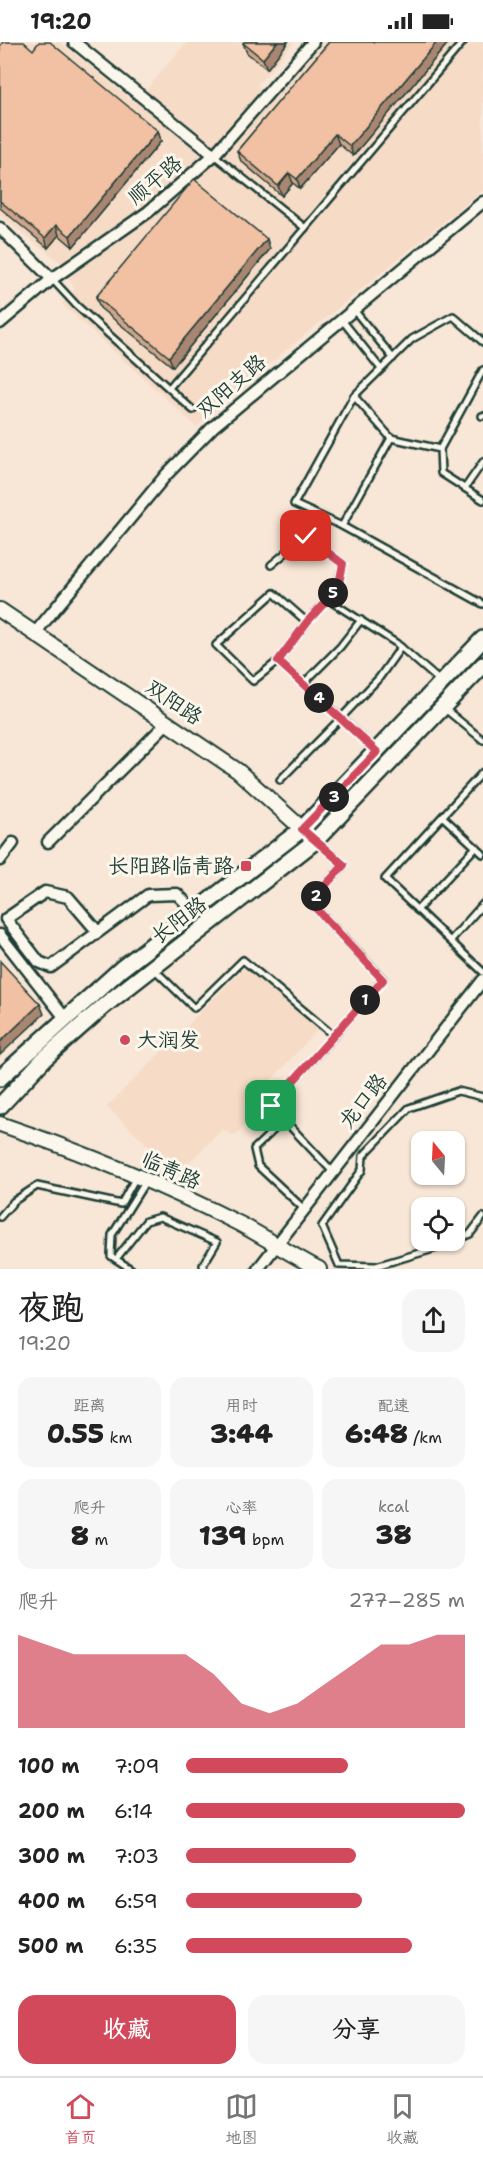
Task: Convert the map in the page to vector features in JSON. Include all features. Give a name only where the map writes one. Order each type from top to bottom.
[{"type":"main road","name":"长阳路","points":[[0,1078],[121,969],[302,829],[483,639]]},
{"type":"main road","name":"长阳路","points":[[0,1106],[74,1032],[152,967],[315,841],[483,665]]},
{"type":"street","points":[[74,42],[214,155]]},
{"type":"street","name":"顺平路","points":[[0,324],[52,279],[148,212],[214,155],[313,42]]},
{"type":"street","name":"双阳支路","points":[[35,633],[158,484],[195,444],[230,411],[483,202]]},
{"type":"street","points":[[0,228],[52,279]]},
{"type":"street","name":"双阳路","points":[[0,610],[238,771],[315,841]]},
{"type":"street","points":[[48,842],[168,722]]},
{"type":"street","points":[[0,860],[13,843]]},
{"type":"street","points":[[98,932],[68,897],[45,892],[6,919],[39,962],[51,968],[148,895],[177,894],[195,912]]},
{"type":"street","points":[[0,935],[64,1018]]},
{"type":"street","name":"龙口路","points":[[258,1269],[483,980]]},
{"type":"street","name":"临青路","points":[[0,1124],[72,1150],[141,1179],[242,1225],[275,1246],[319,1269]]},
{"type":"lane","points":[[169,388],[463,42]]},
{"type":"lane","points":[[214,155],[305,228]]},
{"type":"lane","points":[[52,279],[77,306],[193,410]]},
{"type":"lane","points":[[353,309],[393,358]]},
{"type":"lane","points":[[483,342],[453,316],[412,339],[354,396],[294,504],[342,526],[483,604]]},
{"type":"lane","points":[[341,319],[381,369]]},
{"type":"lane","points":[[483,370],[440,449],[441,473],[483,500]]},
{"type":"lane","points":[[354,396],[391,438],[440,449]]},
{"type":"lane","points":[[342,526],[391,438]]},
{"type":"lane","points":[[465,488],[483,462]]},
{"type":"lane","points":[[271,565],[306,536],[343,564],[338,588],[307,622],[278,661],[253,681],[216,645],[274,592],[307,622]]},
{"type":"lane","points":[[327,599],[401,647],[442,683]]},
{"type":"lane","points":[[303,684],[340,647],[361,620]]},
{"type":"lane","points":[[280,780],[379,678],[401,647]]},
{"type":"lane","points":[[278,661],[377,752]]},
{"type":"lane","points":[[444,708],[483,740]]},
{"type":"lane","points":[[483,772],[385,879],[483,972]]},
{"type":"lane","points":[[443,816],[483,854]]},
{"type":"lane","points":[[315,841],[344,865],[310,902],[383,980],[271,1106],[333,1172]]},
{"type":"lane","points":[[417,910],[476,848]]},
{"type":"lane","points":[[450,940],[483,904]]},
{"type":"lane","points":[[152,967],[194,1008],[243,960],[334,1036]]},
{"type":"lane","points":[[483,1097],[459,1091],[409,1108],[363,1156],[362,1170],[322,1226],[339,1265],[376,1266],[440,1247],[470,1234],[483,1217]]},
{"type":"lane","points":[[284,1120],[254,1149],[258,1166],[304,1209]]},
{"type":"lane","points":[[0,1217],[14,1201],[37,1186],[121,1204],[141,1179]]},
{"type":"lane","points":[[131,1269],[111,1256],[112,1235],[141,1179]]},
{"type":"lane","points":[[116,1259],[146,1221],[160,1217],[217,1242],[203,1265],[204,1269]]},
{"type":"shaded area","points":[[0,42],[60,42],[135,103],[187,42],[294,42],[257,85],[274,100],[324,42],[483,42],[483,190],[231,395],[197,427],[62,304],[75,289],[60,262],[0,216]]},
{"type":"shaded area","points":[[244,968],[318,1029],[246,1108],[253,1117],[234,1136],[223,1129],[178,1173],[107,1107]]},
{"type":"building","points":[[3,42],[24,42],[33,50],[39,42],[50,42],[158,131],[70,236],[56,225],[45,238],[0,201],[0,46]]},
{"type":"building","points":[[244,42],[277,42],[263,59]]},
{"type":"building","points":[[329,42],[437,42],[350,146],[335,134],[297,179],[289,173],[278,186],[237,151]]},
{"type":"building","points":[[194,179],[267,239],[169,357],[96,297]]},
{"type":"building","points":[[0,961],[40,1004],[0,1042]]},
{"type":"place","name":"长阳路临青路","points":[[246,866]]},
{"type":"place","name":"大润发","points":[[125,1040]]},
{"type":"route","points":[[271,1106],[383,980],[310,902],[344,865],[302,829],[377,752],[278,661],[307,622],[338,588],[343,564],[306,536]]}]
